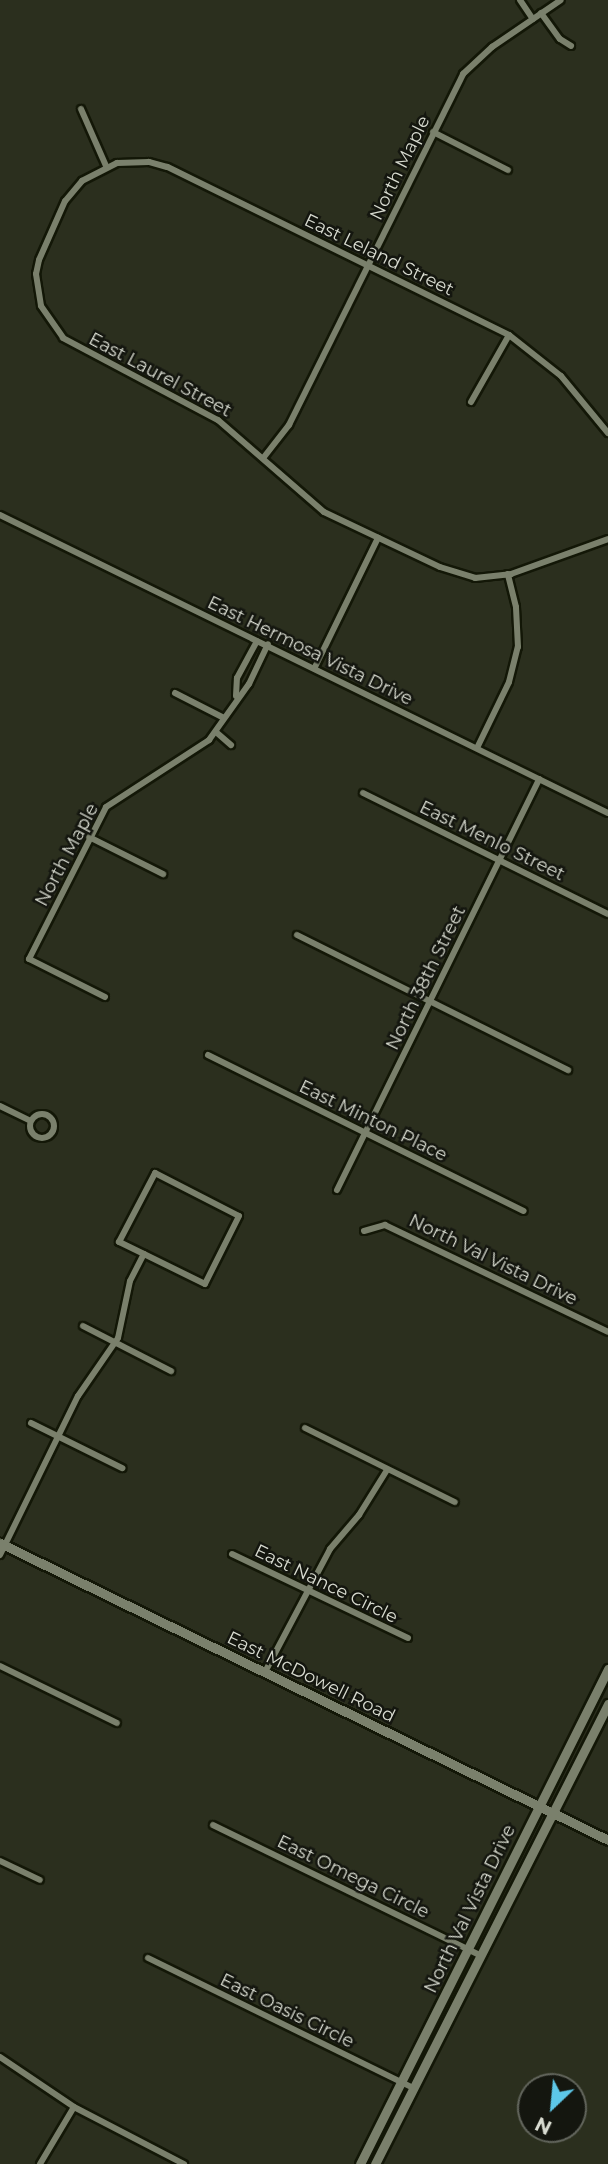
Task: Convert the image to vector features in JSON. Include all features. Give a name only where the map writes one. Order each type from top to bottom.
[{"type":"main road","name":"East McDowell Road","points":[[2,1544],[608,1840]]},
{"type":"main road","name":"North Val Vista Drive","points":[[360,2164],[608,1669]]},
{"type":"main road","name":"North Val Vista Drive","points":[[375,2164],[608,1704]]},
{"type":"street","points":[[520,0],[533,19]]},
{"type":"street","name":"North Maple","points":[[264,457],[289,425],[433,132],[474,61],[561,0]]},
{"type":"street","points":[[541,13],[560,39],[571,46]]},
{"type":"street","points":[[81,109],[106,166]]},
{"type":"street","points":[[433,132],[508,170]]},
{"type":"street","name":"East Leland Street","points":[[106,166],[133,162],[167,167],[509,335],[561,376],[608,433]]},
{"type":"street","name":"East Laurel Street","points":[[106,166],[72,191],[44,246],[36,274],[49,320],[74,346],[205,411],[264,457],[304,499],[378,538],[459,575],[508,574],[608,540]]},
{"type":"street","points":[[471,402],[509,335]]},
{"type":"street","name":"East Hermosa Vista Drive","points":[[0,515],[315,667],[608,813]]},
{"type":"street","points":[[315,667],[378,538]]},
{"type":"street","points":[[477,748],[517,656],[519,627],[508,574]]},
{"type":"street","name":"North Maple","points":[[236,696],[237,678],[257,641]]},
{"type":"street","name":"North Maple","points":[[105,997],[29,959],[89,837],[118,796],[180,763],[216,733],[236,696],[248,684],[268,644]]},
{"type":"street","points":[[175,693],[224,718]]},
{"type":"street","points":[[216,733],[231,745]]},
{"type":"street","name":"North 38th Street","points":[[337,1190],[539,779]]},
{"type":"street","name":"East Menlo Street","points":[[363,793],[608,914]]},
{"type":"street","points":[[89,837],[163,874]]},
{"type":"street","points":[[297,935],[568,1069]]},
{"type":"street","name":"East Minton Place","points":[[208,1055],[524,1211]]},
{"type":"street","points":[[0,1106],[31,1121]]},
{"type":"street","points":[[36,1115],[48,1115],[54,1130],[46,1138],[37,1138],[32,1132],[31,1121],[36,1115]]},
{"type":"street","points":[[155,1173],[239,1216],[205,1284],[144,1254],[120,1242],[155,1173]]},
{"type":"street","name":"North Val Vista Drive","points":[[364,1231],[385,1225],[608,1332]]},
{"type":"street","points":[[0,1555],[2,1544],[78,1396],[115,1342],[130,1281],[144,1254]]},
{"type":"street","points":[[83,1326],[171,1371]]},
{"type":"street","points":[[32,1423],[122,1468]]},
{"type":"street","points":[[305,1429],[454,1502]]},
{"type":"street","points":[[265,1672],[330,1549],[366,1505],[387,1470]]},
{"type":"street","name":"East Nance Circle","points":[[233,1554],[408,1638]]},
{"type":"street","points":[[0,1665],[117,1723]]},
{"type":"street","name":"East Omega Circle","points":[[213,1825],[481,1955]]},
{"type":"street","points":[[0,1861],[40,1880]]},
{"type":"street","name":"East Oasis Circle","points":[[148,1958],[413,2088]]},
{"type":"street","points":[[0,2057],[74,2106],[184,2164]]},
{"type":"street","points":[[40,2164],[74,2106]]}]
